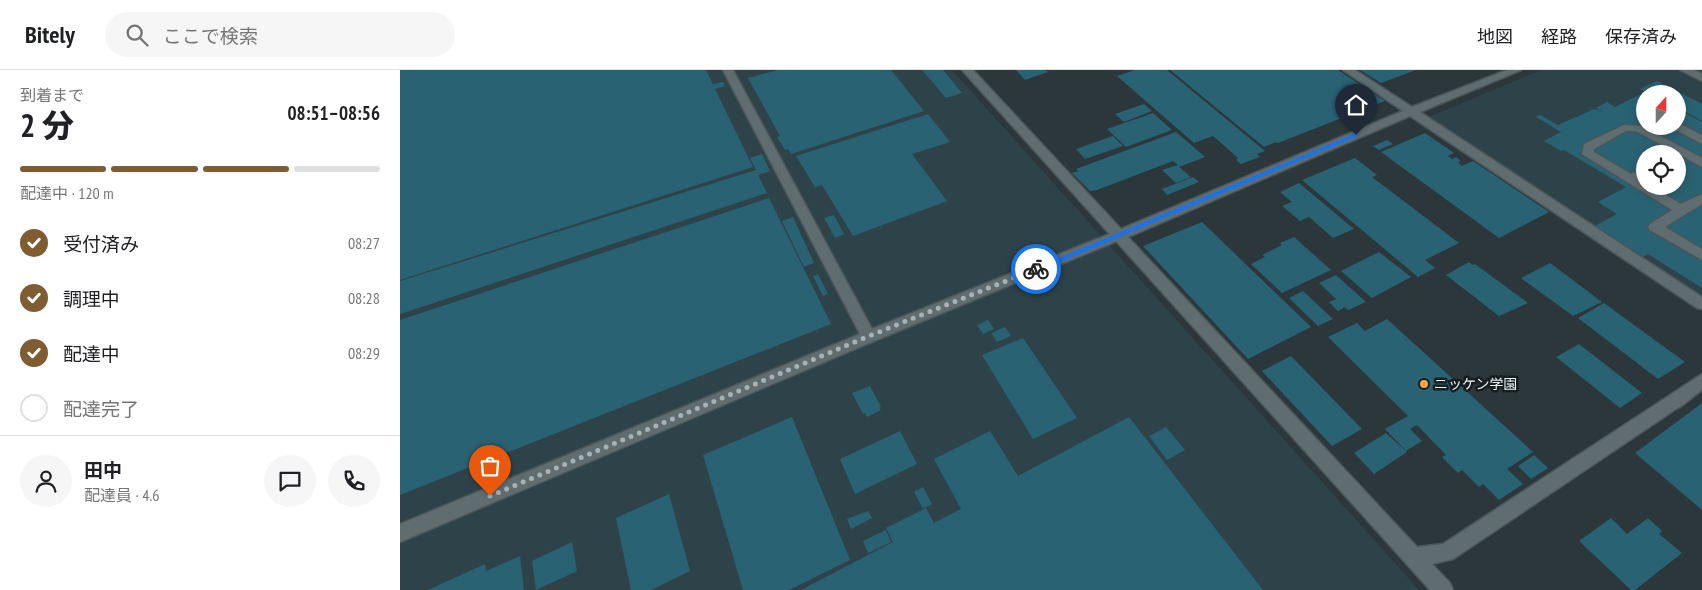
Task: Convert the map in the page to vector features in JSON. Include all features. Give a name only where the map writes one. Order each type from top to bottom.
[{"type":"street","points":[[728,70],[869,336]]},
{"type":"street","points":[[967,70],[1442,590]]},
{"type":"street","points":[[1348,70],[1702,304]]},
{"type":"street","points":[[400,533],[869,336],[1117,236],[1411,112],[1516,70]]},
{"type":"street","points":[[1685,70],[1702,78]]},
{"type":"street","points":[[1636,127],[1624,128],[1588,147],[1588,154],[1680,210]]},
{"type":"street","points":[[1686,132],[1702,140]]},
{"type":"street","points":[[1653,135],[1668,145]]},
{"type":"street","points":[[1686,153],[1702,149]]},
{"type":"street","points":[[1686,156],[1702,163]]},
{"type":"street","points":[[1630,180],[1636,176]]},
{"type":"street","points":[[1702,198],[1655,227],[1702,255]]},
{"type":"street","points":[[1412,557],[1446,553],[1702,381]]},
{"type":"shaded area","points":[[400,70],[952,70],[1419,590],[400,590]]},
{"type":"shaded area","points":[[1541,70],[1702,70],[1702,300],[1431,122],[1429,117]]},
{"type":"building","points":[[400,70],[706,70],[713,84],[723,82],[725,86],[715,89],[753,167],[400,280]]},
{"type":"building","points":[[778,70],[891,70],[924,111],[791,154],[788,149],[785,150],[777,137],[780,136],[748,78]]},
{"type":"building","points":[[922,70],[943,70],[962,93],[946,98]]},
{"type":"building","points":[[1016,70],[1045,70],[1048,72],[1025,80]]},
{"type":"building","points":[[1135,70],[1167,70],[1265,151],[1257,154],[1260,157],[1241,164],[1236,160],[1238,158],[1213,136],[1194,143],[1117,76]]},
{"type":"building","points":[[1170,70],[1338,70],[1385,101],[1264,147]]},
{"type":"building","points":[[1360,70],[1416,70],[1381,83]]},
{"type":"building","points":[[1657,81],[1665,85],[1648,85]]},
{"type":"building","points":[[1636,96],[1636,135],[1686,135],[1686,113],[1702,122],[1702,288],[1648,254],[1643,257],[1595,226],[1617,214],[1598,202],[1626,187],[1564,150],[1561,151],[1544,141],[1561,132],[1536,117],[1540,115],[1558,125],[1594,109],[1604,112],[1596,108],[1607,102],[1615,107]]},
{"type":"building","points":[[1686,96],[1702,104],[1702,121],[1686,112]]},
{"type":"building","points":[[1144,104],[1152,111],[1124,122],[1115,114]]},
{"type":"building","points":[[1153,113],[1172,130],[1126,147],[1107,129]]},
{"type":"building","points":[[928,114],[950,142],[912,154],[947,201],[853,236],[822,185],[815,187],[796,156]]},
{"type":"building","points":[[1176,132],[1205,157],[1179,167],[1191,177],[1176,183],[1162,170],[1178,165],[1173,161],[1090,191],[1072,173],[1078,171],[1076,169]]},
{"type":"building","points":[[1425,133],[1454,153],[1448,156],[1452,159],[1456,157],[1461,161],[1458,162],[1462,166],[1473,161],[1549,212],[1499,238],[1381,152]]},
{"type":"building","points":[[1113,136],[1123,146],[1085,159],[1076,149]]},
{"type":"building","points":[[1387,140],[1393,144],[1379,150],[1373,146]]},
{"type":"building","points":[[762,154],[770,171],[758,175],[767,193],[400,314],[400,281],[756,170],[750,158]]},
{"type":"building","points":[[1355,158],[1377,175],[1372,177],[1459,243],[1425,260],[1435,268],[1418,277],[1302,180]]},
{"type":"building","points":[[1193,177],[1199,182],[1167,195],[1162,189]]},
{"type":"building","points":[[1299,183],[1354,229],[1333,238],[1309,217],[1300,221],[1282,206],[1292,202],[1280,192]]},
{"type":"building","points":[[769,198],[831,324],[400,495],[400,320]]},
{"type":"building","points":[[834,215],[844,234],[835,238],[824,218]]},
{"type":"building","points":[[793,217],[814,263],[804,267],[782,221]]},
{"type":"building","points":[[1202,222],[1311,327],[1248,359],[1143,246]]},
{"type":"building","points":[[1294,237],[1331,270],[1282,293],[1251,264],[1265,257],[1262,255],[1282,245],[1280,243]]},
{"type":"building","points":[[1379,252],[1411,277],[1372,298],[1341,271]]},
{"type":"building","points":[[1469,262],[1473,265],[1475,264],[1528,303],[1499,316],[1446,275]]},
{"type":"building","points":[[1550,263],[1602,302],[1573,316],[1521,278]]},
{"type":"building","points":[[818,274],[828,294],[823,296],[813,276]]},
{"type":"building","points":[[1336,275],[1366,302],[1348,310],[1345,307],[1338,311],[1329,302],[1336,299],[1319,283]]},
{"type":"building","points":[[1303,291],[1333,319],[1318,326],[1289,298]]},
{"type":"building","points":[[1604,303],[1685,362],[1658,379],[1578,318]]},
{"type":"building","points":[[1387,319],[1533,452],[1507,469],[1523,484],[1499,500],[1483,484],[1479,487],[1462,470],[1458,473],[1442,457],[1446,455],[1417,425],[1410,429],[1422,441],[1406,451],[1385,429],[1408,416],[1328,337],[1357,323],[1365,331]]},
{"type":"building","points":[[988,320],[994,329],[983,334],[977,325]]},
{"type":"building","points":[[1005,327],[1011,336],[997,342],[991,333]]},
{"type":"building","points":[[1023,338],[1077,418],[1033,439],[982,355]]},
{"type":"building","points":[[1579,344],[1642,393],[1620,408],[1556,357]]},
{"type":"building","points":[[1291,356],[1362,429],[1332,446],[1262,371]]},
{"type":"building","points":[[870,386],[881,410],[867,417],[865,413],[863,414],[852,393]]},
{"type":"building","points":[[1702,403],[1702,510],[1635,453]]},
{"type":"building","points":[[792,417],[850,560],[789,590],[743,590],[703,455]]},
{"type":"building","points":[[1129,417],[1263,590],[801,590],[893,542],[886,528],[926,508],[934,523],[961,509],[934,459],[990,431],[1018,476]]},
{"type":"building","points":[[1166,427],[1185,450],[1167,460],[1149,436]]},
{"type":"building","points":[[900,431],[917,464],[855,494],[840,459]]},
{"type":"building","points":[[1386,433],[1407,452],[1374,474],[1354,453]]},
{"type":"building","points":[[1534,455],[1548,468],[1531,479],[1518,466]]},
{"type":"building","points":[[923,487],[932,504],[923,509],[914,492]]},
{"type":"building","points":[[669,494],[690,571],[651,590],[631,590],[616,518]]},
{"type":"building","points":[[868,511],[872,518],[851,529],[847,519]]},
{"type":"building","points":[[1611,518],[1627,534],[1648,518],[1662,531],[1659,534],[1682,553],[1635,590],[1631,590],[1579,541]]},
{"type":"building","points":[[886,530],[891,542],[868,553],[863,541]]},
{"type":"building","points":[[572,542],[577,571],[536,590],[532,561]]},
{"type":"building","points":[[520,556],[524,590],[428,590],[485,564],[486,571]]},
{"type":"way so far","points":[[490,496],[869,336],[1036,269]]},
{"type":"place","name":"ニッケン学園","points":[[1424,384]]},
{"type":"route","points":[[1036,269],[1356,135]]}]
